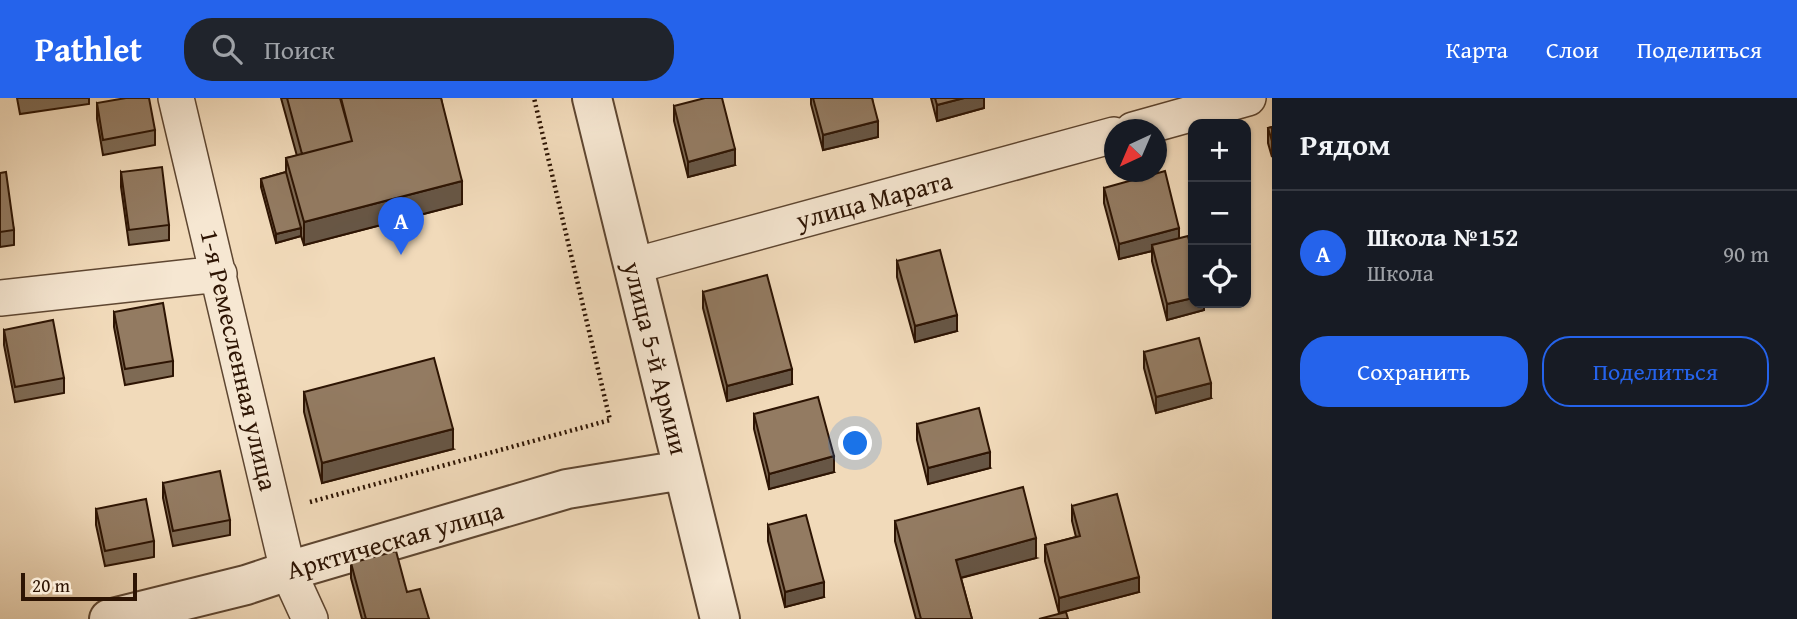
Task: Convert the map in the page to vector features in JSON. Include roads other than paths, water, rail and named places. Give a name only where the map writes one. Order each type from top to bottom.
[{"type":"street","name":"1-я Ремесленная улица","points":[[176,98],[288,571],[310,619]]},
{"type":"street","name":"улица 5-й Армии","points":[[592,98],[720,619]]},
{"type":"street","points":[[1167,121],[1248,98]]},
{"type":"street","name":"улица Марата","points":[[633,266],[1104,138]]},
{"type":"street","points":[[0,298],[219,274]]},
{"type":"street","name":"Арктическая улица","points":[[109,619],[246,585],[567,489],[683,470]]},
{"type":"place","name":"Школа №152","points":[[401,255]]}]
